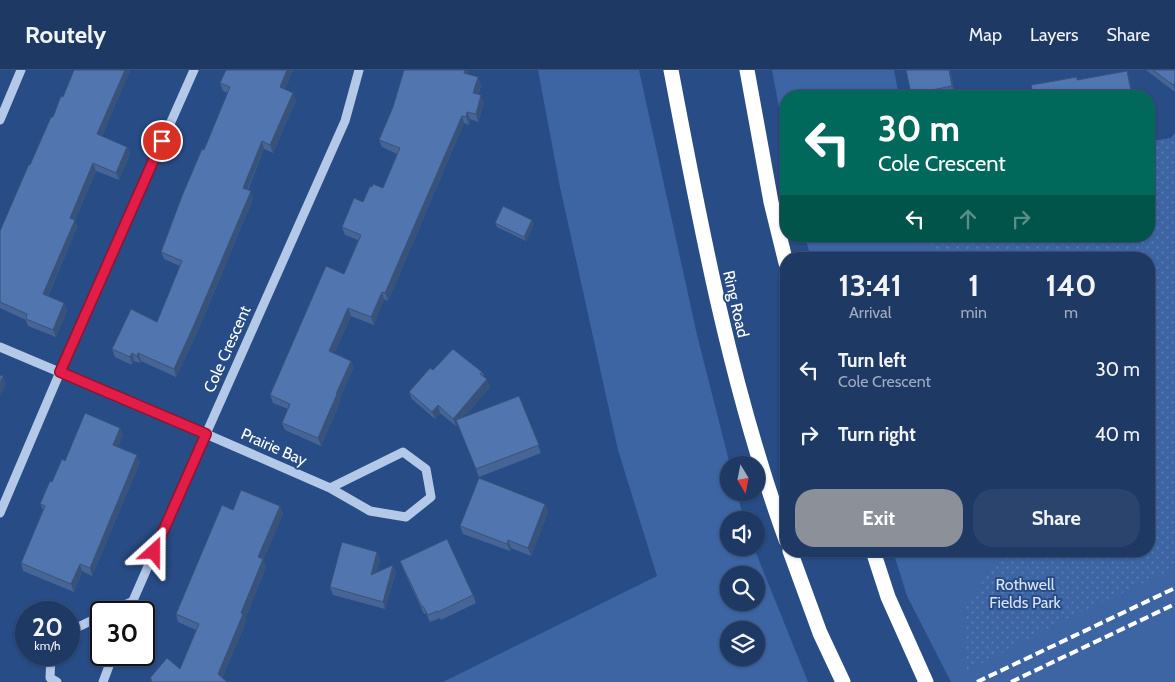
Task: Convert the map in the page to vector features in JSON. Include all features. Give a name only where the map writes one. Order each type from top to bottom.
[{"type":"highway","name":"Ring Road","points":[[671,70],[700,223],[730,353],[768,489],[780,523]]},
{"type":"highway","points":[[747,70],[771,202],[780,239]]},
{"type":"highway","points":[[792,557],[820,633],[843,682]]},
{"type":"highway","points":[[875,557],[888,597],[926,682]]},
{"type":"street","points":[[0,120],[21,70]]},
{"type":"street","points":[[0,513],[60,372],[194,70]]},
{"type":"street","name":"Cole Crescent","points":[[131,601],[345,121],[358,70]]},
{"type":"street","points":[[0,347],[206,434]]},
{"type":"street","name":"Prairie Bay","points":[[206,434],[330,488],[370,512],[406,517],[430,497],[426,469],[403,452],[330,488]]},
{"type":"street","points":[[51,666],[50,678],[57,682]]},
{"type":"street","points":[[103,682],[109,666]]},
{"type":"green space","points":[[538,70],[639,70],[697,335],[728,456],[720,456],[720,501],[739,501],[742,511],[720,511],[720,556],[757,556],[761,566],[720,566],[720,611],[765,611],[765,575],[808,682],[443,682],[657,576],[618,450],[560,187]]},
{"type":"green space","points":[[772,70],[894,70],[898,90],[780,90],[780,113]]},
{"type":"green space","points":[[1175,133],[1175,682],[951,682],[907,596],[895,557],[1155,557],[1155,252],[809,252],[807,242],[1155,242],[1155,141],[1171,138]]},
{"type":"green space","name":"Rothwell Fields Park","points":[[1175,133],[1175,568],[1056,624],[967,671],[966,608],[998,557],[1155,557],[1155,252],[930,252],[928,242],[1155,242],[1155,141],[1171,138]]},
{"type":"building","points":[[74,70],[125,70],[97,134],[127,147],[116,173],[93,163],[70,218],[75,220],[43,294],[64,303],[53,330],[26,319],[27,314],[0,302],[0,231],[29,164],[51,117],[53,117],[61,96],[63,97]]},
{"type":"building","points":[[226,70],[287,70],[280,87],[293,93],[270,145],[262,141],[243,188],[251,191],[174,369],[138,353],[137,356],[132,353],[130,357],[112,349],[131,309],[157,322],[182,261],[161,252],[182,196],[202,149],[204,150],[230,87],[220,83]]},
{"type":"building","points":[[404,70],[465,70],[464,73],[478,77],[473,93],[481,95],[476,114],[467,112],[466,117],[462,116],[385,293],[382,292],[371,317],[348,308],[329,351],[351,361],[318,438],[282,423],[290,404],[270,395],[326,266],[344,274],[361,235],[342,227],[354,198],[363,202],[370,186],[372,187],[373,184],[383,188],[400,148],[379,140],[393,107]]},
{"type":"building","points":[[906,70],[949,70],[952,86],[932,90],[910,90]]},
{"type":"building","points":[[1153,70],[1175,70],[1175,82],[1173,85]]},
{"type":"building","points":[[1127,71],[1131,90],[1026,90],[1032,89],[1031,85],[1077,77],[1077,80]]},
{"type":"building","points":[[503,206],[532,220],[524,237],[495,223]]},
{"type":"building","points":[[453,349],[482,372],[480,374],[487,379],[453,419],[438,405],[432,412],[409,392],[430,368],[433,370]]},
{"type":"building","points":[[519,396],[539,445],[476,469],[456,420]]},
{"type":"building","points":[[85,413],[120,428],[113,445],[137,455],[90,568],[80,564],[71,584],[21,563],[45,506],[40,504],[62,459],[65,461]]},
{"type":"building","points":[[479,478],[545,504],[528,548],[508,540],[507,544],[460,526]]},
{"type":"building","points":[[241,490],[280,506],[258,557],[263,559],[218,674],[227,682],[152,682],[150,678],[167,658],[180,669],[199,624],[176,614],[222,505],[233,510]]},
{"type":"building","points":[[447,539],[473,595],[428,615],[422,607],[400,561]]},
{"type":"building","points":[[342,542],[377,552],[371,575],[393,565],[383,602],[330,587]]},
{"type":"railway","points":[[977,682],[1175,588]]},
{"type":"railway","points":[[1011,682],[1175,604]]},
{"type":"route","points":[[154,552],[206,434],[60,372],[162,141]]}]
